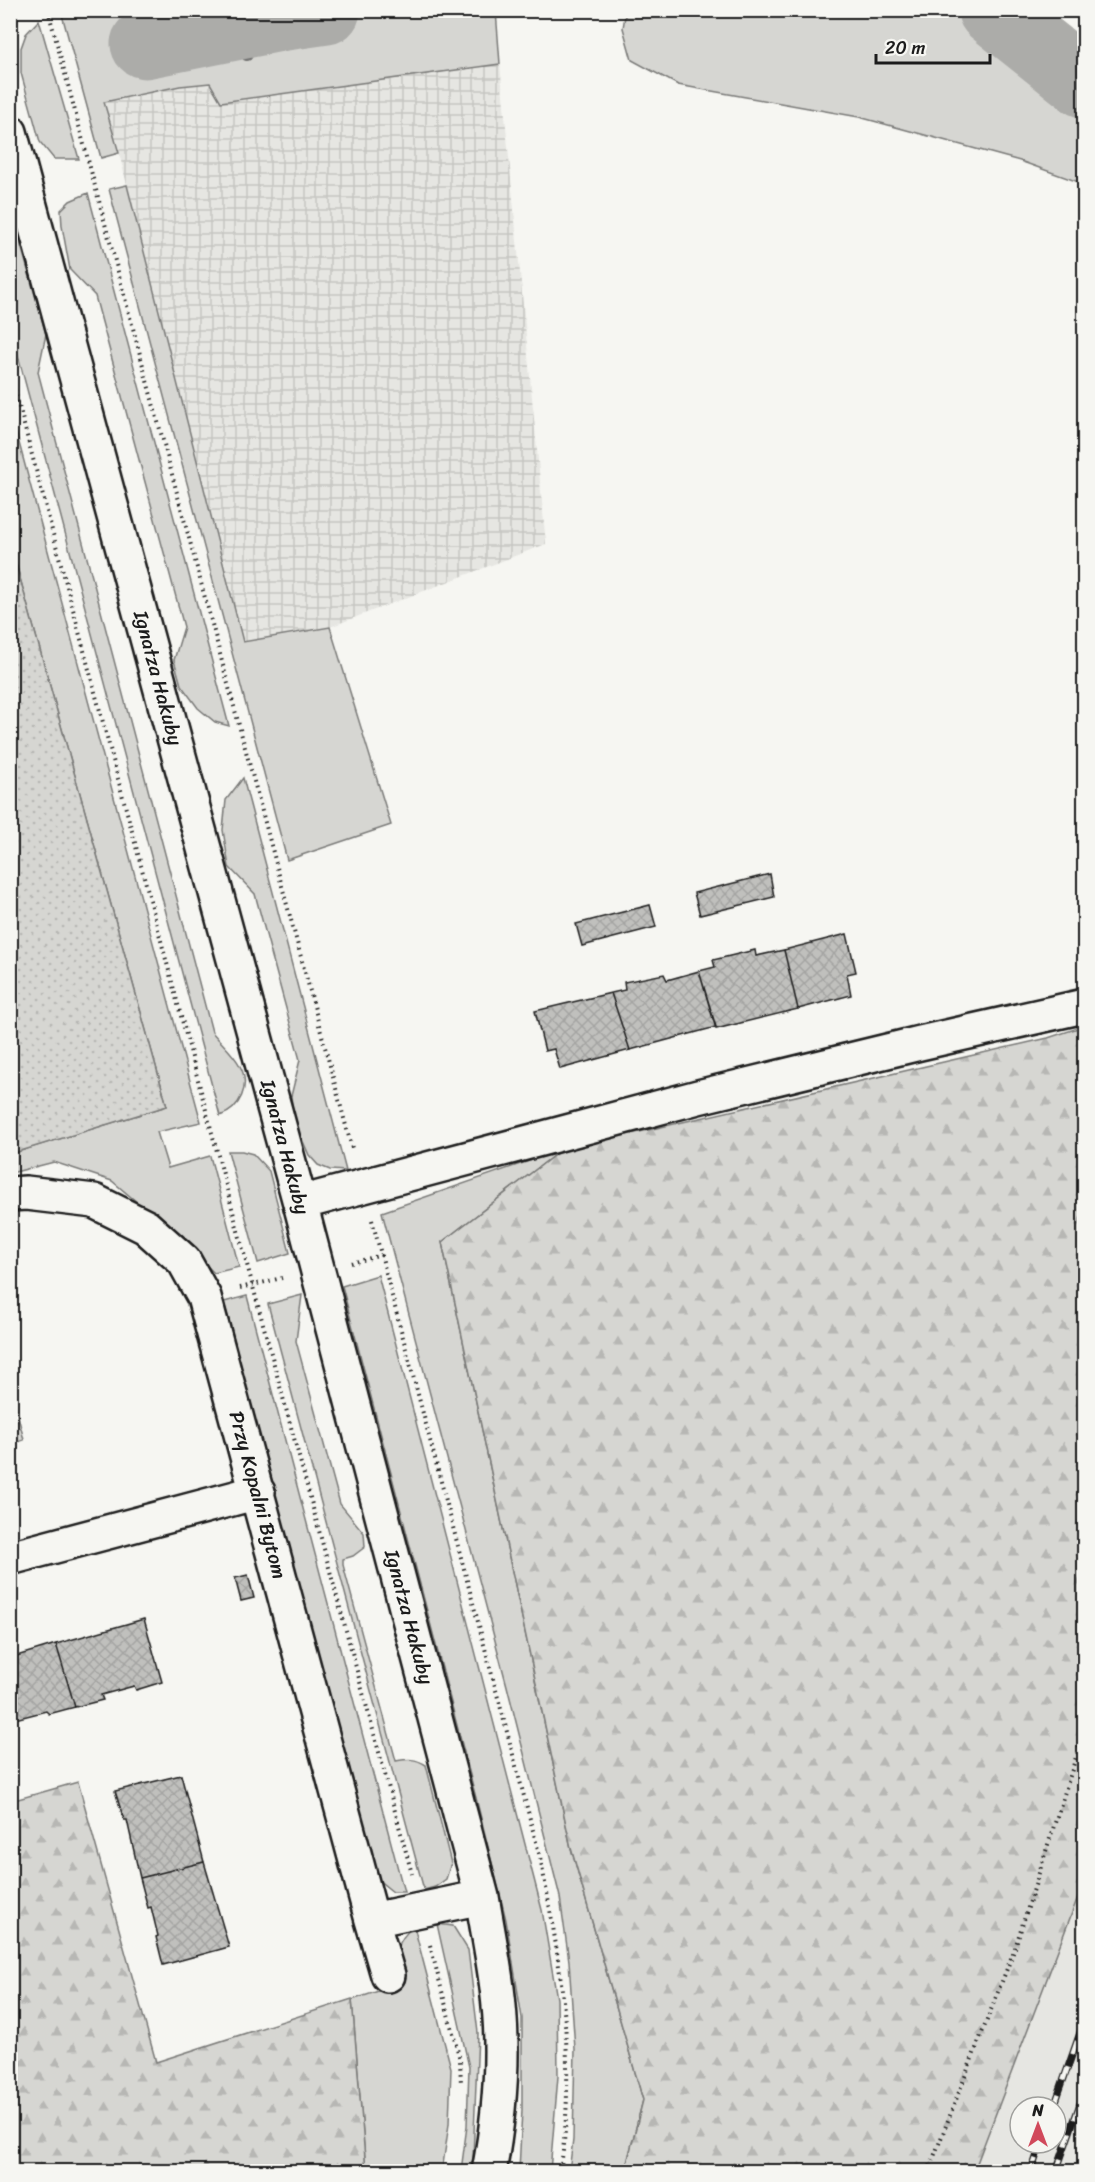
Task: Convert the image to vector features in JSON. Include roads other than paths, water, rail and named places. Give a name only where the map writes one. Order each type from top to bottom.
[{"type":"street","name":"Ignatza Hakuby","points":[[10,132],[300,1203],[482,1897],[497,1989],[500,2037],[498,2094],[489,2172]]},
{"type":"street","points":[[300,1203],[698,1097],[1084,1006]]},
{"type":"street","name":"Przy Kopalni Bytom","points":[[10,1194],[26,1193],[94,1201],[146,1227],[184,1262],[204,1297],[258,1492],[302,1665],[388,1975]]},
{"type":"street","points":[[10,1558],[258,1492]]},
{"type":"street","points":[[372,1920],[482,1897]]},
{"type":"waterway","points":[[145,44],[326,10]]},
{"type":"waterway","points":[[992,10],[1084,83]]},
{"type":"waterway","points":[[247,55],[253,23]]},
{"type":"railway","points":[[1058,2095],[1084,2021]]},
{"type":"railway","points":[[1056,2172],[1084,2092]]},
{"type":"railway","points":[[1031,2172],[1037,2155]]}]
